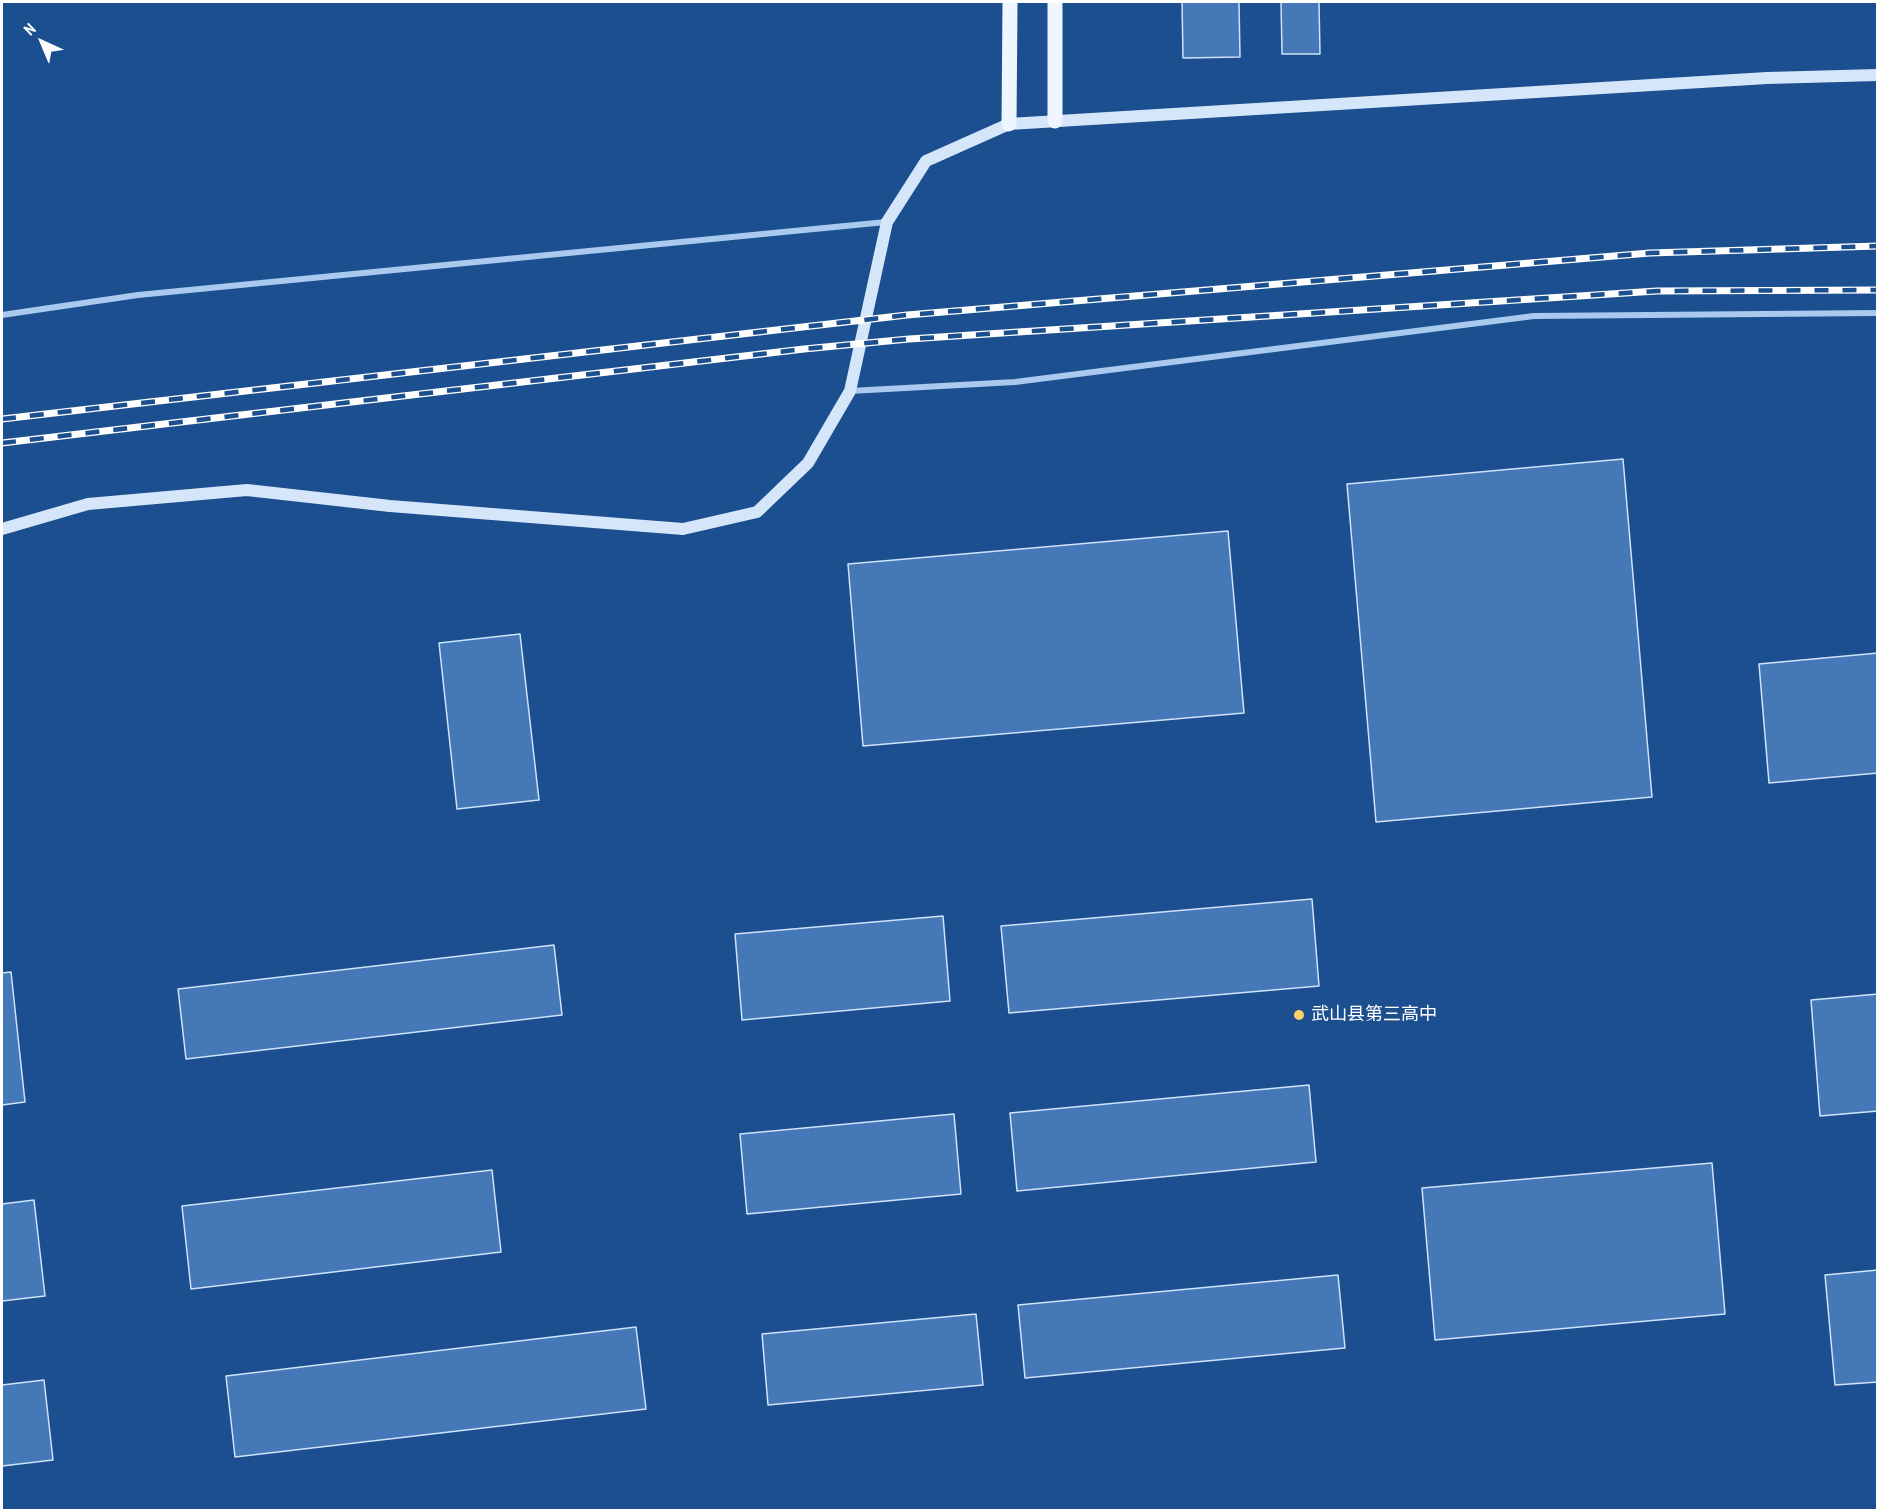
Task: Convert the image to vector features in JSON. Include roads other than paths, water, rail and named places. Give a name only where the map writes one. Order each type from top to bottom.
[{"type":"main road","points":[[1009,124],[1010,2]]},
{"type":"main road","points":[[1055,2],[1055,121]]},
{"type":"main road","points":[[2,529],[87,504],[247,490],[390,506],[683,529],[757,512],[808,463],[850,391],[887,222],[926,161],[1009,124],[1767,78],[1878,75]]},
{"type":"street","points":[[2,315],[138,295],[887,222]]},
{"type":"street","points":[[850,391],[1015,382],[1534,316],[1878,313]]},
{"type":"railway","points":[[2,419],[907,315],[1650,253],[1878,246]]},
{"type":"railway","points":[[2,443],[804,349],[909,339],[1657,291],[1878,290]]},
{"type":"place","name":"武山县第三高中","points":[[1299,1015]]}]
